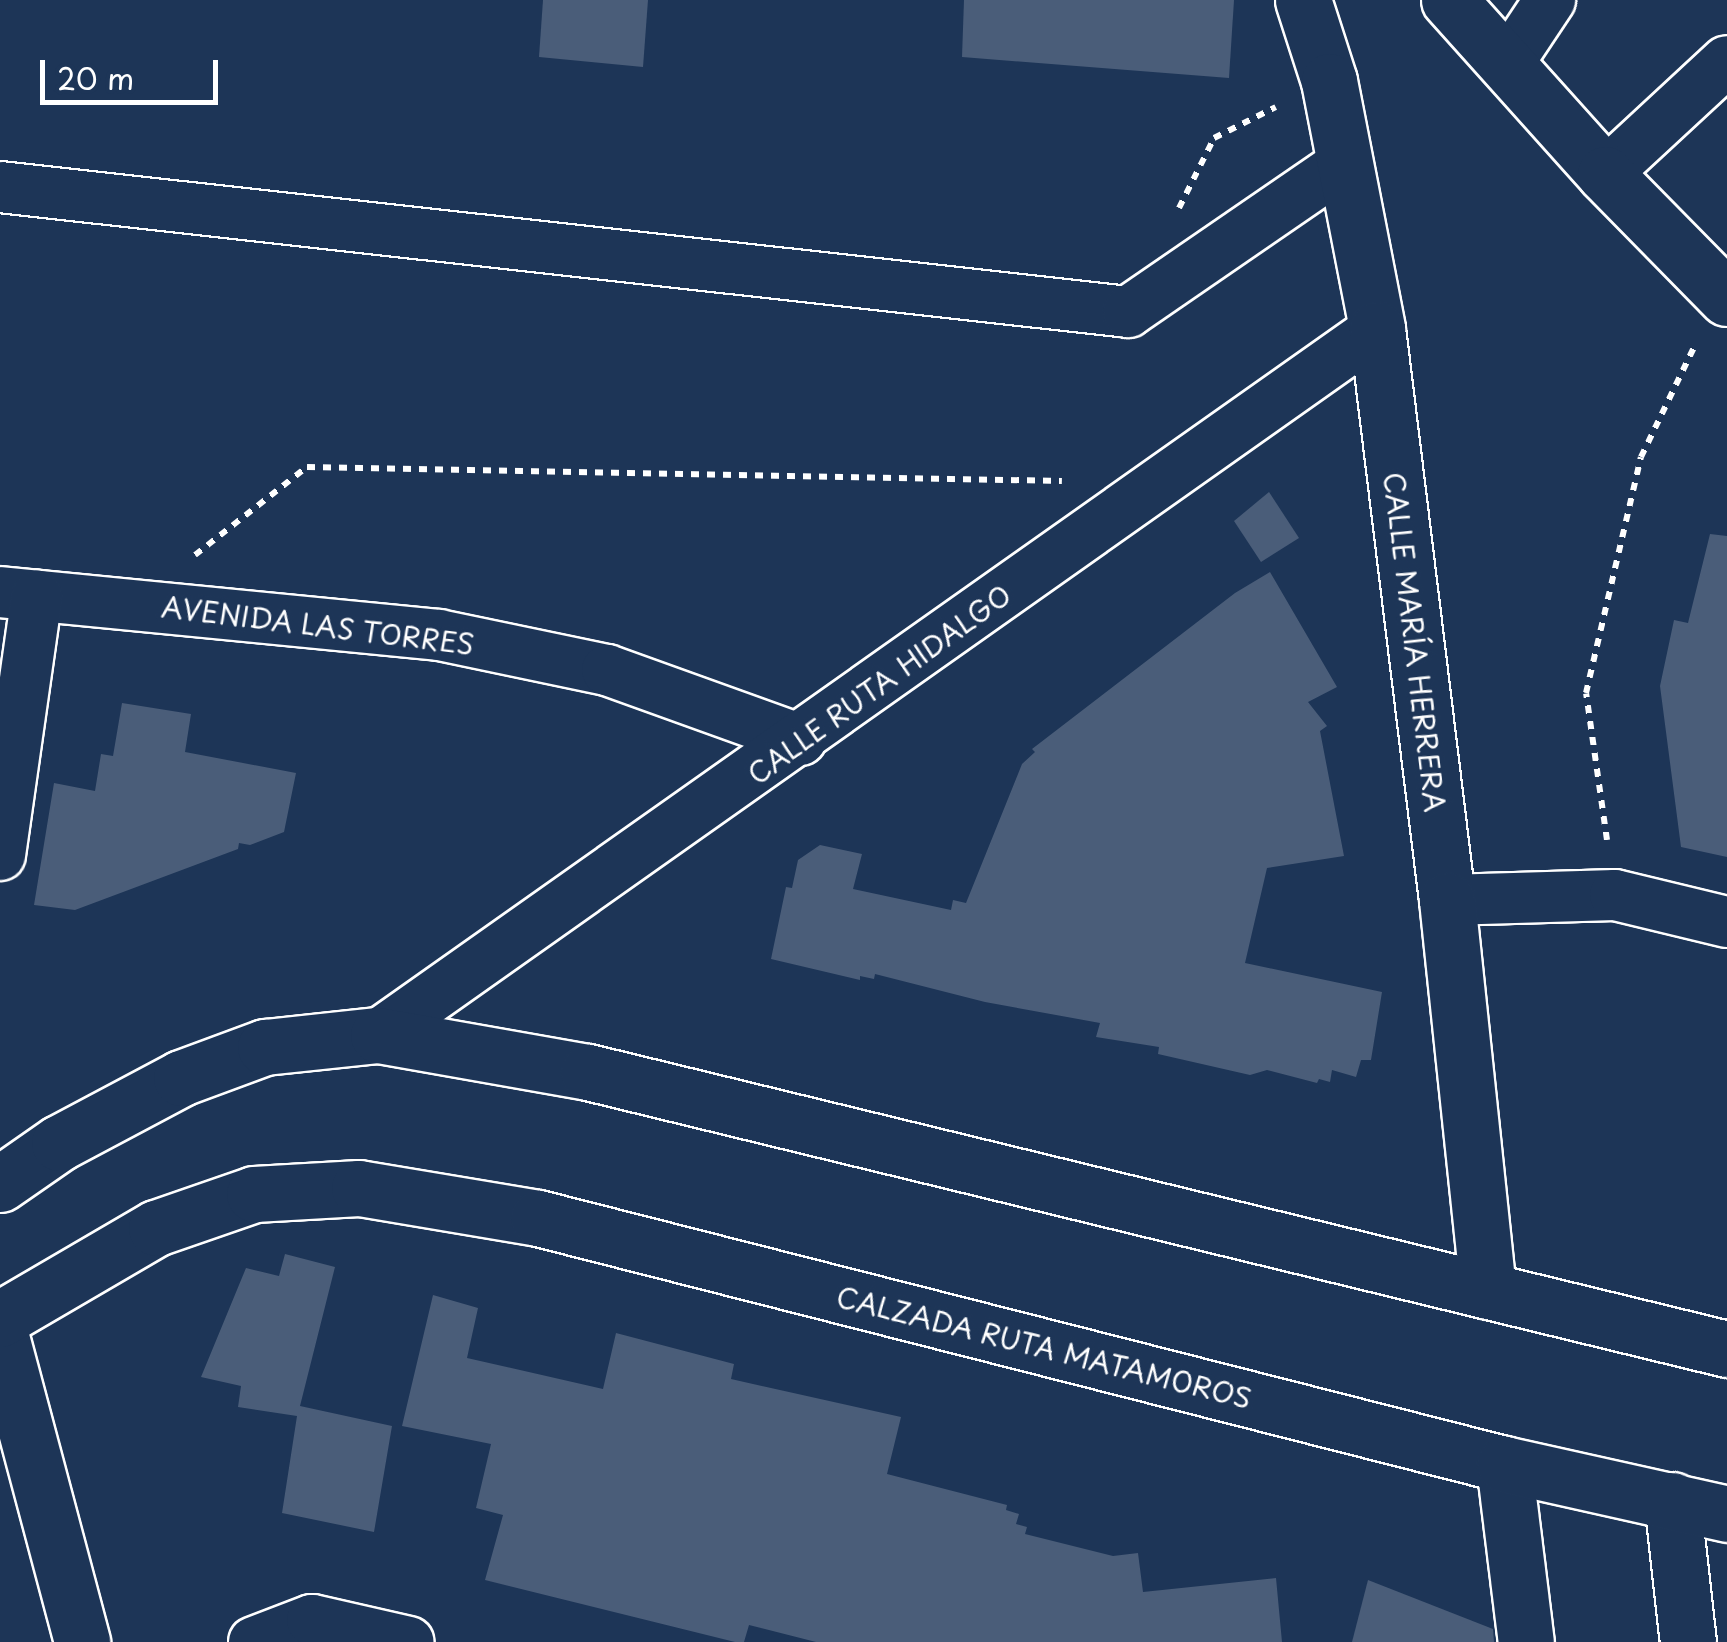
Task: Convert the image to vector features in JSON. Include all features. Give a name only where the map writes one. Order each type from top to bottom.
[{"type":"main road","name":"CALLE MARÍA HERRERA","points":[[1303,0],[1330,81],[1377,329],[1447,900],[1488,1291]]},
{"type":"main road","points":[[1449,0],[1605,174],[1723,297]]},
{"type":"main road","points":[[0,1184],[59,1144],[181,1078],[265,1047],[378,1035],[588,1072],[1727,1349]]},
{"type":"main road","name":"CALZADA RUTA MATAMOROS","points":[[0,1319],[156,1228],[254,1194],[359,1188],[538,1218],[1504,1464],[1727,1514]]},
{"type":"main road","points":[[0,1333],[82,1642]]},
{"type":"main road","points":[[1504,1464],[1526,1642]]},
{"type":"main road","points":[[1672,1500],[1688,1642]]},
{"type":"street","points":[[1508,63],[1550,0]]},
{"type":"street","points":[[1605,174],[1727,61]]},
{"type":"street","points":[[0,187],[1128,312],[1346,162]]},
{"type":"street","name":"CALLE RUTA HIDALGO","points":[[378,1035],[801,740],[1377,329]]},
{"type":"street","points":[[0,855],[18,594]]},
{"type":"street","name":"AVENIDA LAS TORRES","points":[[18,594],[458,638],[607,670],[801,740]]},
{"type":"street","points":[[1447,900],[1616,896],[1727,922]]},
{"type":"street","points":[[254,1642],[312,1620],[409,1642]]},
{"type":"path","points":[[1171,225],[1214,138],[1330,81]]},
{"type":"path","points":[[1616,896],[1586,693],[1641,456],[1723,297]]},
{"type":"path","points":[[134,603],[307,467],[1158,482]]},
{"type":"building","points":[[543,0],[648,0],[643,67],[539,57]]},
{"type":"building","points":[[964,0],[1234,0],[1229,78],[962,57]]},
{"type":"building","points":[[1269,492],[1299,538],[1261,562],[1234,521]]},
{"type":"building","points":[[1710,534],[1727,536],[1727,857],[1681,847],[1660,686],[1674,620],[1688,623]]},
{"type":"building","points":[[1270,572],[1337,687],[1308,702],[1327,726],[1320,731],[1344,856],[1267,868],[1245,963],[1382,992],[1371,1060],[1361,1060],[1356,1077],[1332,1070],[1330,1082],[1319,1079],[1317,1083],[1267,1070],[1250,1075],[1158,1054],[1159,1047],[1096,1037],[1100,1023],[985,1002],[875,974],[874,979],[860,976],[860,980],[771,959],[786,887],[792,888],[798,860],[820,845],[862,854],[853,889],[951,910],[953,900],[966,903],[1022,764],[1035,752],[1032,749],[1235,593]]},
{"type":"building","points":[[122,703],[191,714],[185,752],[296,773],[284,832],[250,845],[239,843],[238,849],[75,910],[34,905],[54,783],[95,791],[101,754],[113,756]]},
{"type":"building","points":[[285,1254],[335,1267],[300,1406],[392,1426],[374,1532],[282,1513],[297,1416],[238,1407],[241,1386],[201,1377],[246,1268],[279,1276]]},
{"type":"building","points":[[433,1295],[478,1308],[467,1358],[603,1389],[616,1333],[734,1364],[731,1379],[901,1417],[887,1474],[1007,1505],[1006,1510],[1019,1514],[1016,1524],[1027,1527],[1025,1534],[1113,1556],[1138,1553],[1143,1592],[1276,1578],[1282,1642],[816,1642],[749,1625],[744,1642],[735,1642],[485,1580],[503,1515],[476,1508],[491,1444],[402,1426]]},
{"type":"building","points":[[1368,1580],[1493,1629],[1494,1642],[1352,1642]]}]
